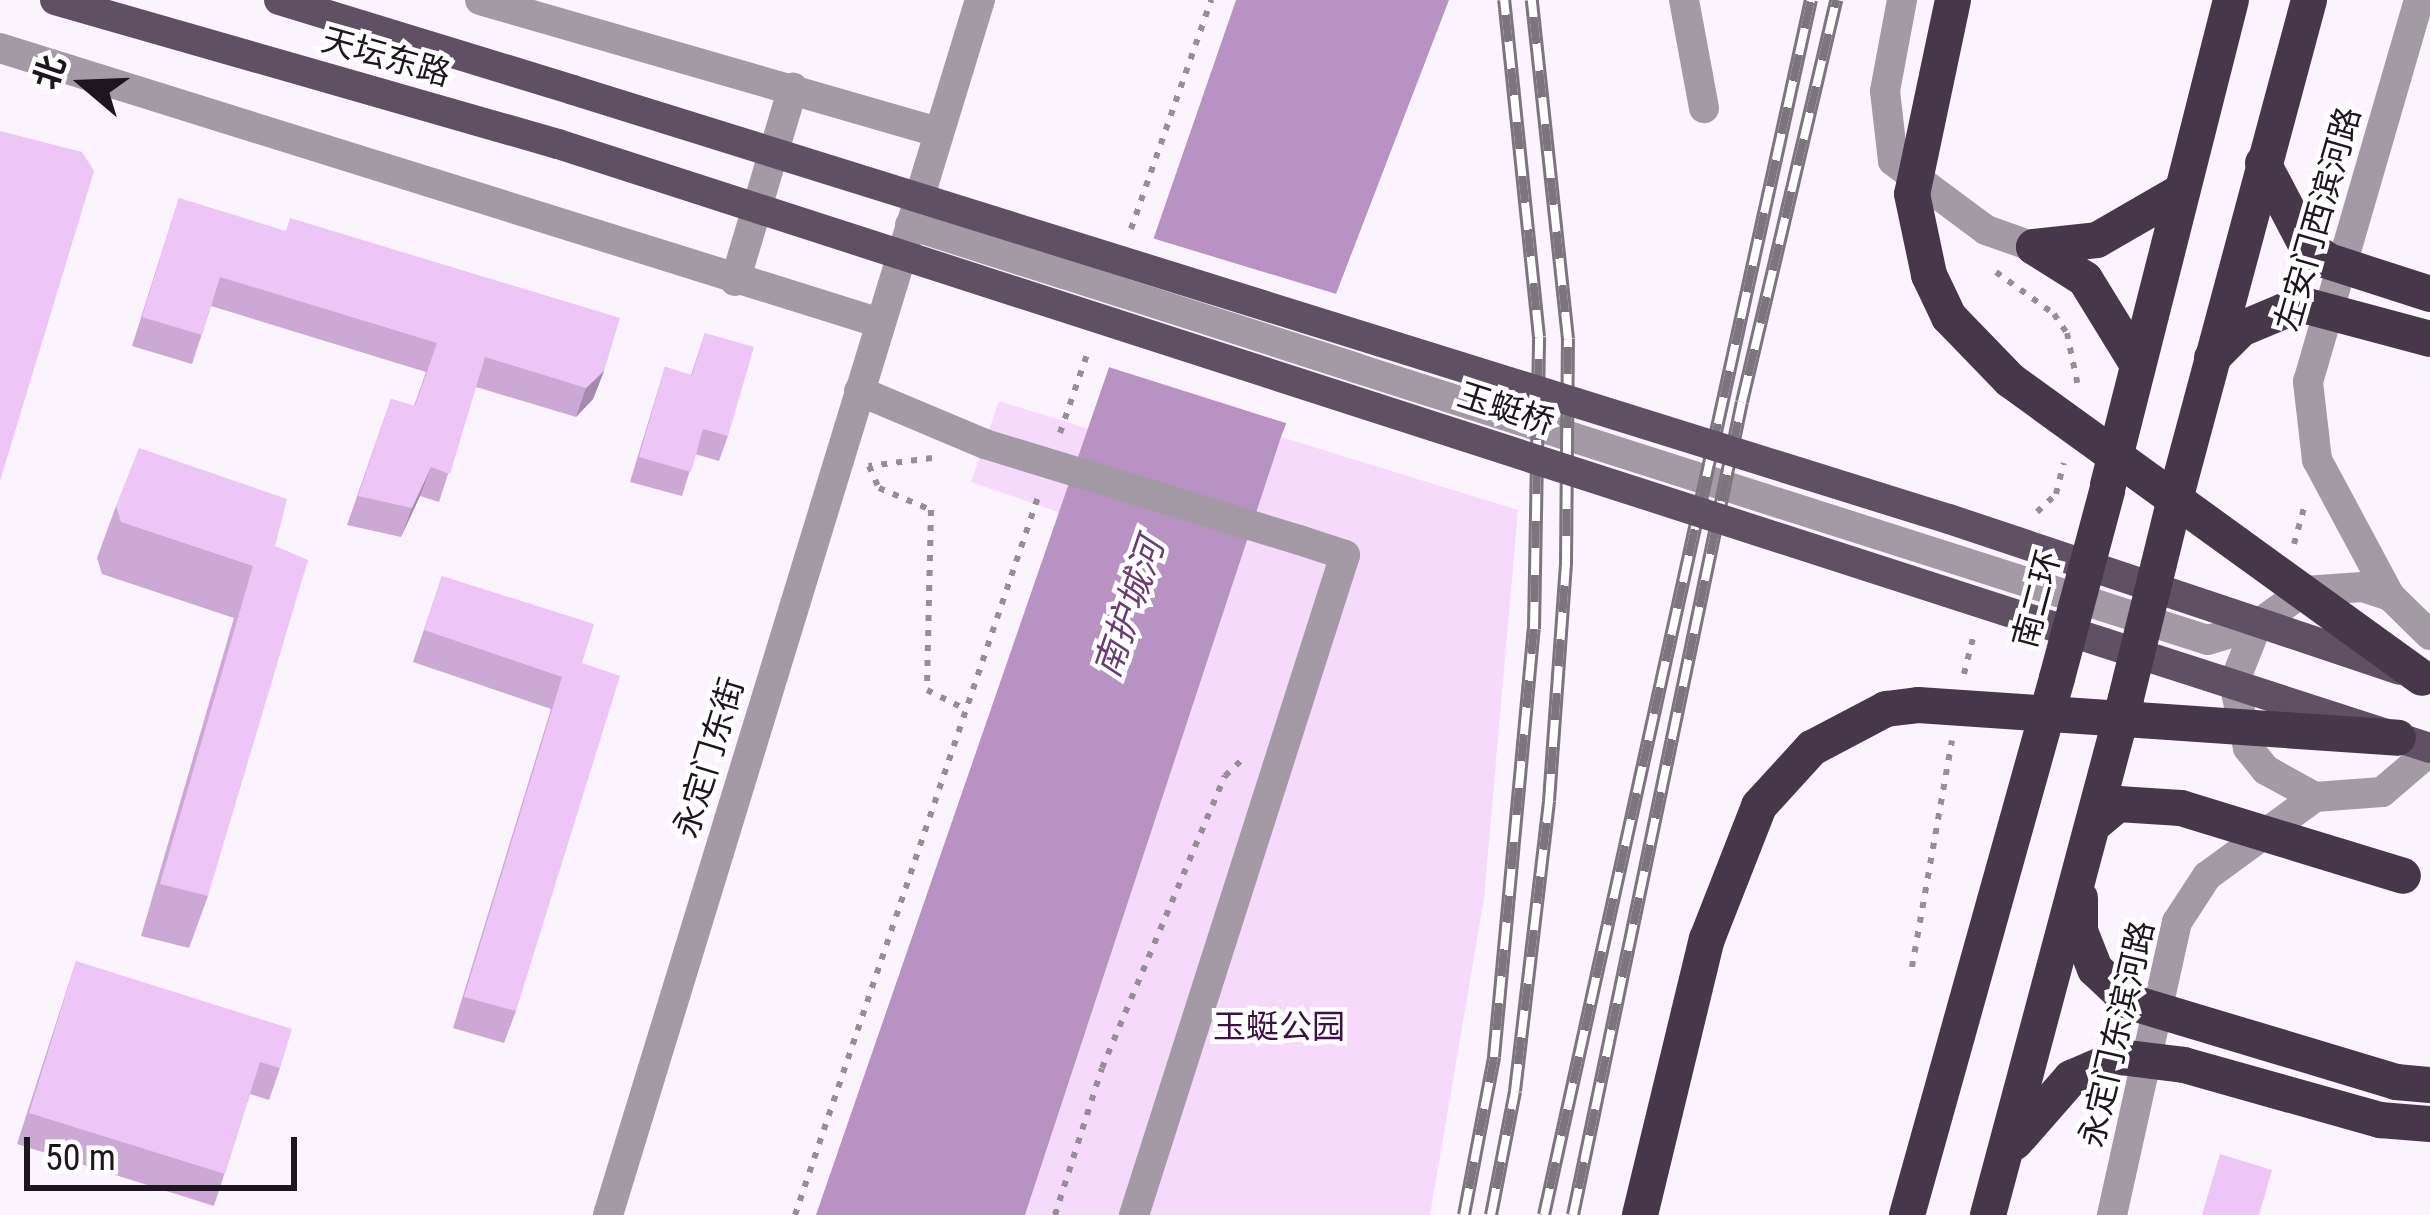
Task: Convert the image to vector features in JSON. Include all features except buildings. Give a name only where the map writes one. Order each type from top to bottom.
[{"type":"highway","points":[[1953,0],[1912,194],[1929,275],[1949,317],[2010,380],[2426,679]]},
{"type":"highway","name":"南二环","points":[[1907,1215],[2107,491],[2231,0]]},
{"type":"highway","points":[[1988,1215],[2308,0]]},
{"type":"highway","points":[[2263,163],[2306,245],[2328,260],[2430,294]]},
{"type":"highway","points":[[2033,247],[2097,240],[2180,192]]},
{"type":"highway","points":[[2033,247],[2085,279],[2138,365]]},
{"type":"highway","points":[[2212,358],[2241,329],[2308,306],[2430,339]]},
{"type":"highway","points":[[1640,1215],[1707,939],[1759,806],[1830,736],[1886,709],[1918,706],[2419,746]]},
{"type":"highway","points":[[2112,753],[2124,781],[2181,808],[2416,881]]},
{"type":"highway","points":[[2093,825],[2118,804],[2181,808]]},
{"type":"highway","points":[[2080,871],[2080,931],[2095,969],[2130,1002],[2396,1082],[2430,1084]]},
{"type":"highway","points":[[1998,1171],[2032,1115],[2072,1078],[2120,1057],[2185,1065],[2380,1120],[2430,1124]]},
{"type":"main road","name":"天坛东路","points":[[55,0],[558,144]]},
{"type":"main road","name":"天坛东路","points":[[279,0],[573,90]]},
{"type":"main road","name":"玉蜓桥","points":[[573,90],[1949,519],[2426,679]]},
{"type":"main road","name":"玉蜓桥","points":[[558,144],[2419,746]]},
{"type":"street","points":[[480,0],[938,132]]},
{"type":"street","name":"永定门东街","points":[[608,1215],[980,0]]},
{"type":"street","points":[[1684,0],[1704,108]]},
{"type":"street","points":[[1902,0],[1885,92],[1893,161],[1986,230],[2033,247]]},
{"type":"street","name":"左安门西滨河路","points":[[2317,460],[2308,382],[2419,0]]},
{"type":"street","points":[[7,53],[880,322]]},
{"type":"street","points":[[735,280],[793,88]]},
{"type":"street","points":[[910,225],[2208,640],[2332,585],[2390,596]]},
{"type":"street","points":[[859,391],[985,444],[1345,555],[1134,1215]]},
{"type":"street","points":[[2317,460],[2390,596],[2430,634]]},
{"type":"street","points":[[2234,683],[2267,615]]},
{"type":"street","points":[[2208,640],[2234,683],[2248,748],[2266,770],[2315,797],[2382,792],[2419,746]]},
{"type":"street","name":"永定门东滨河路","points":[[2112,1215],[2177,922],[2207,876],[2315,797]]},
{"type":"path","points":[[1130,232],[1211,0]]},
{"type":"path","points":[[1992,269],[2054,314],[2067,333],[2081,395]]},
{"type":"path","points":[[1054,452],[1092,342]]},
{"type":"path","points":[[2033,515],[2056,494],[2065,460]]},
{"type":"path","points":[[2267,615],[2317,460]]},
{"type":"path","points":[[869,466],[878,488],[931,510],[927,690],[967,710]]},
{"type":"path","points":[[795,1215],[1046,474]]},
{"type":"path","points":[[1960,695],[1979,619]]},
{"type":"path","points":[[1912,967],[1956,717]]},
{"type":"path","points":[[1055,1215],[1102,1068],[1225,776],[1267,735],[1286,739]]},
{"type":"green space","name":"玉蜓公园","points":[[999,401],[1265,484],[1281,437],[1518,510],[1484,899],[1430,1215],[1025,1215],[1236,574],[971,482]]},
{"type":"water","name":"南护城河","points":[[1236,0],[1449,0],[1281,437],[1025,1215],[816,1215]]},
{"type":"pier","points":[[1142,235],[1343,296],[1292,425],[1099,364]]},
{"type":"railway","points":[[1464,1215],[1494,1057],[1534,629],[1539,337],[1504,0]]},
{"type":"railway","points":[[1491,1215],[1515,1091],[1549,801],[1566,563],[1568,339],[1532,0]]},
{"type":"railway","points":[[1544,1215],[1811,0]]},
{"type":"railway","points":[[1573,1215],[1742,402],[1836,0]]}]
